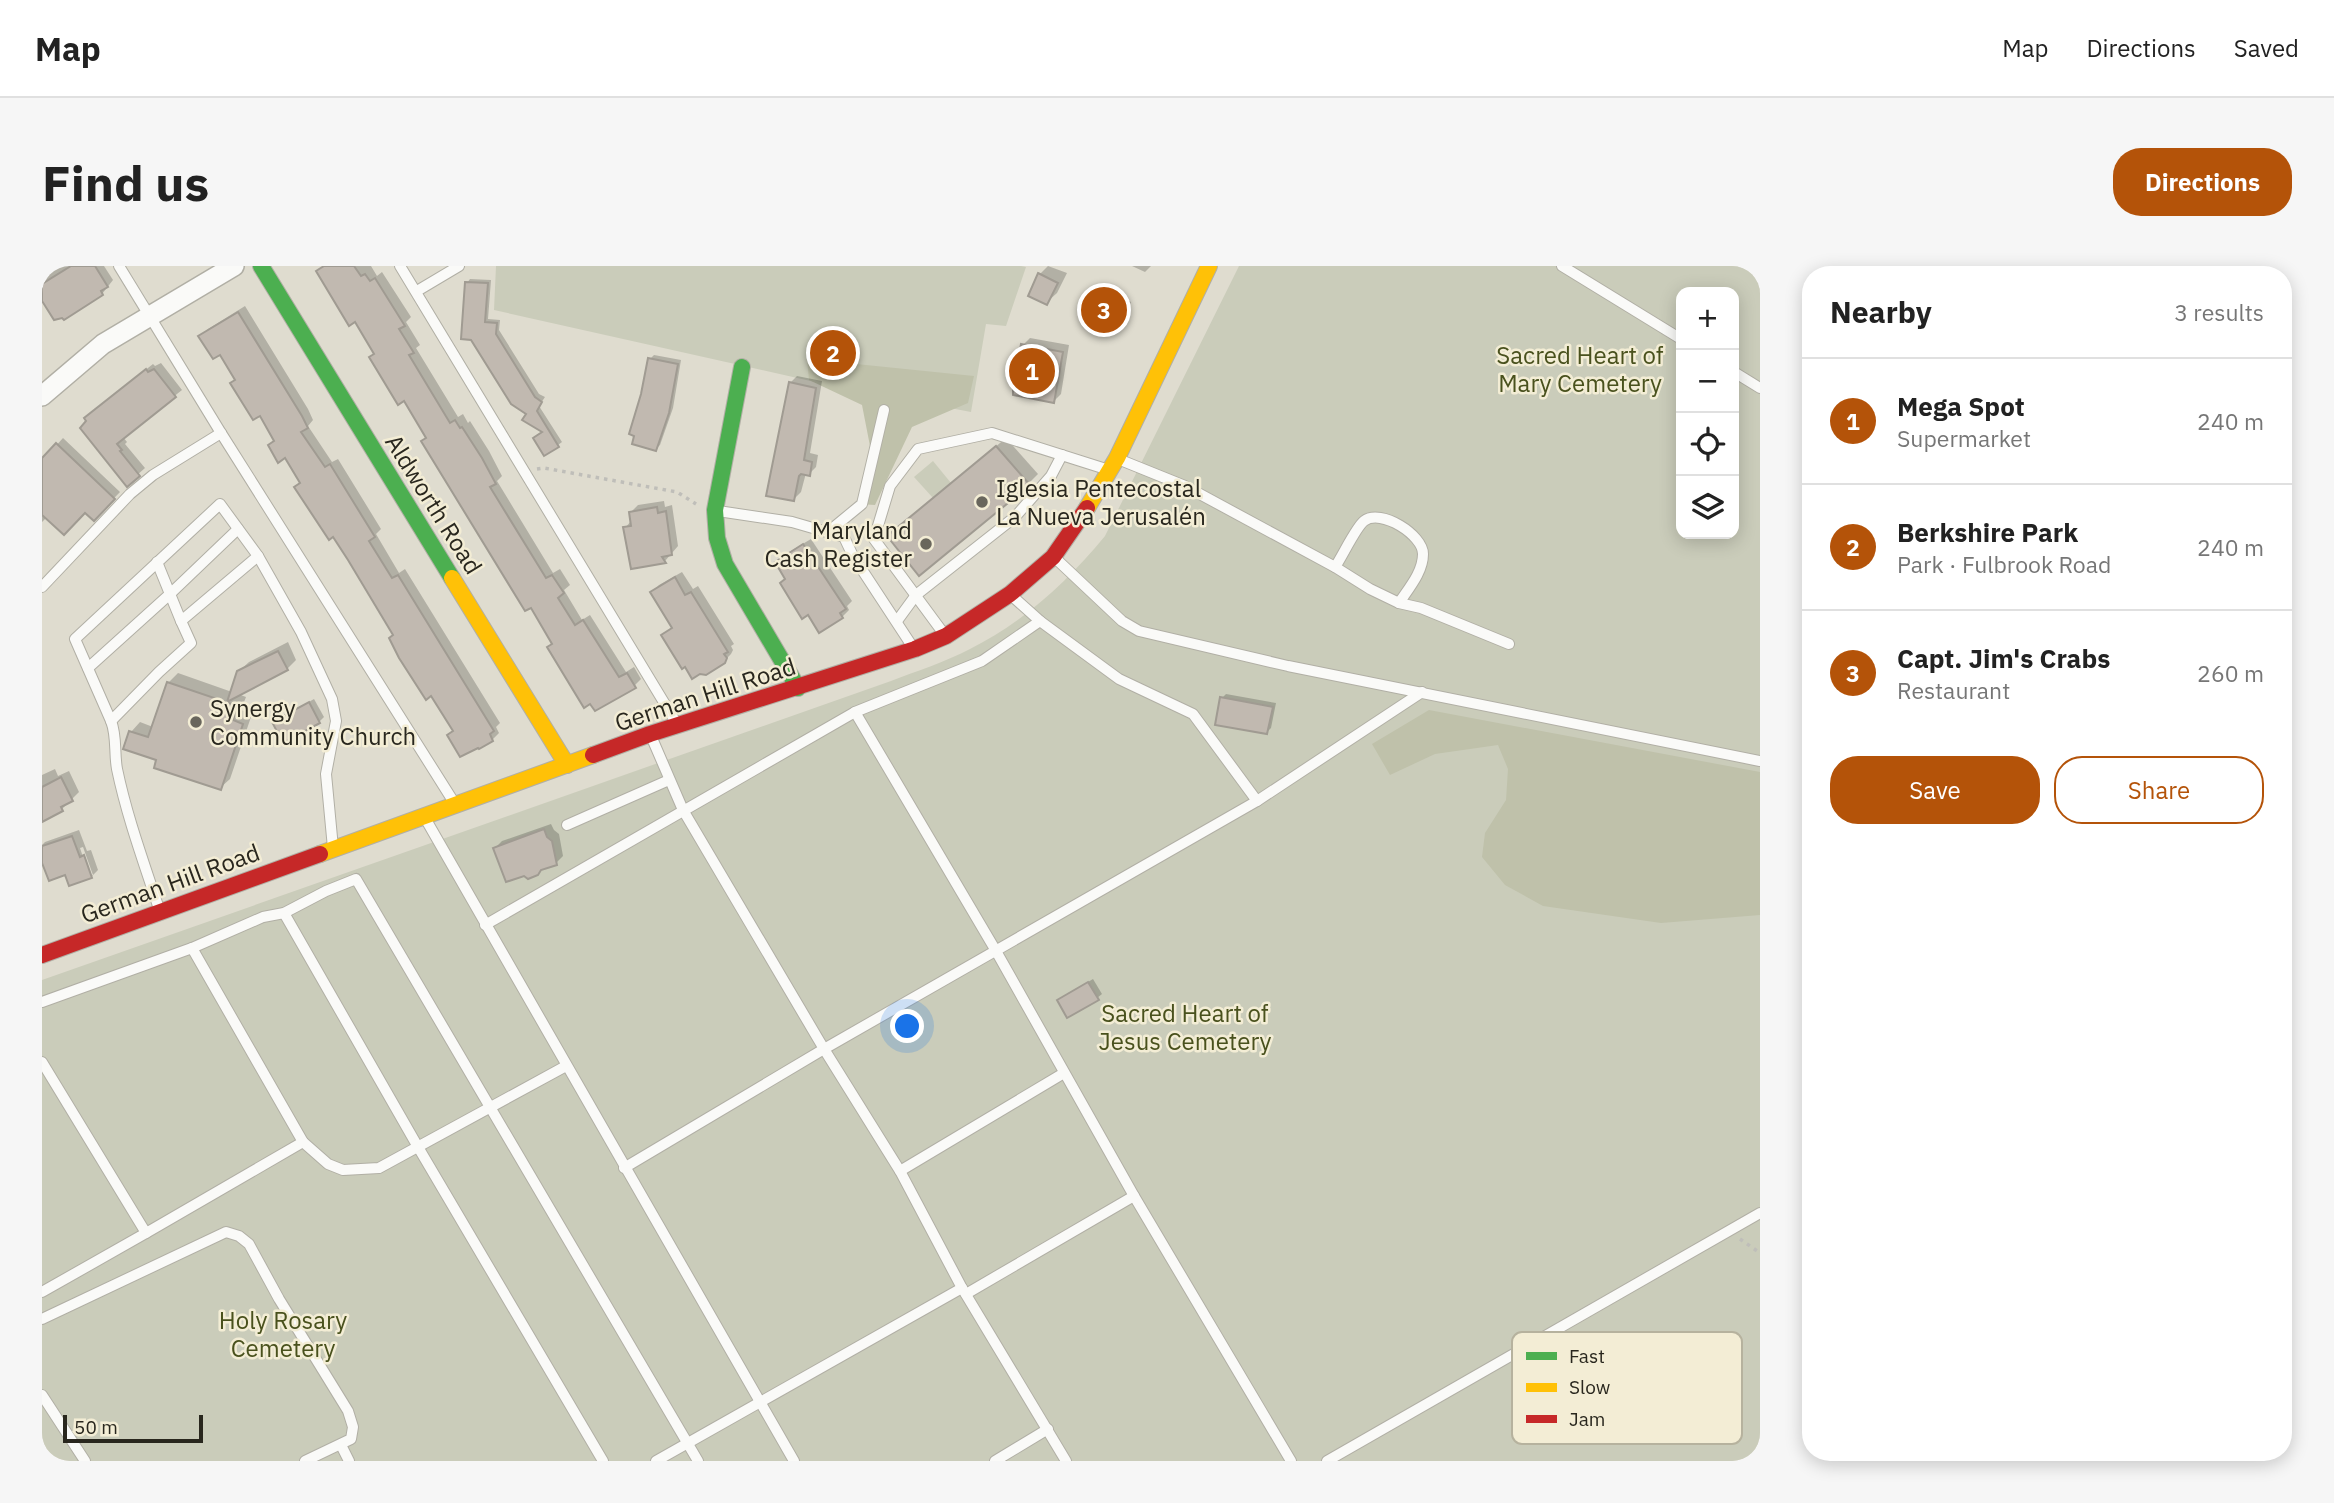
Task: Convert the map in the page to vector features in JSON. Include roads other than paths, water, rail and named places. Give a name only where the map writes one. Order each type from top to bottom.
[{"type":"street","points":[[44,388],[103,344],[234,266]]},
{"type":"street","name":"Aldworth Road","points":[[261,266],[568,765]]},
{"type":"street","name":"German Hill Road","points":[[42,955],[650,734],[798,688],[946,636],[1010,594],[1054,557],[1095,497],[1113,464],[1209,266]]},
{"type":"street","points":[[742,367],[714,527],[718,549],[725,564],[798,688]]},
{"type":"lane","points":[[119,266],[221,433],[456,804]]},
{"type":"lane","points":[[400,266],[677,725]]},
{"type":"lane","points":[[417,292],[459,266]]},
{"type":"lane","points":[[1562,266],[1676,336]]},
{"type":"lane","points":[[1739,375],[1760,388]]},
{"type":"lane","points":[[828,532],[862,505],[884,410]]},
{"type":"lane","points":[[42,587],[130,494],[153,475],[221,433]]},
{"type":"lane","points":[[946,636],[874,539],[890,486],[918,449],[992,433],[1062,455],[1113,464],[1185,486],[1335,567],[1370,589],[1399,603],[1422,608],[1509,644]]},
{"type":"lane","points":[[897,621],[916,595],[1015,517],[1051,476],[1062,455]]},
{"type":"lane","points":[[159,911],[131,824],[117,766],[114,727],[75,639],[220,504],[258,556],[301,632],[332,698],[336,721],[326,774],[333,849]]},
{"type":"lane","points":[[715,510],[792,522],[844,537],[853,556],[915,649]]},
{"type":"lane","points":[[1335,567],[1363,522],[1374,516],[1391,521],[1412,533],[1423,550],[1422,567],[1399,603]]},
{"type":"lane","points":[[88,668],[237,529]]},
{"type":"lane","points":[[181,621],[258,556]]},
{"type":"lane","points":[[1054,557],[1122,621],[1139,631],[1275,663],[1760,761]]},
{"type":"lane","points":[[111,720],[191,643],[157,562]]},
{"type":"lane","points":[[1010,594],[1119,680],[1193,714],[1257,801]]},
{"type":"lane","points":[[485,925],[855,712],[982,661],[1041,621]]},
{"type":"lane","points":[[624,1168],[824,1049],[1257,801],[1422,692]]},
{"type":"lane","points":[[855,712],[996,951],[1134,1196],[1291,1461]]},
{"type":"lane","points":[[650,734],[683,810],[824,1049],[900,1171],[964,1291],[1066,1461]]},
{"type":"lane","points":[[567,825],[669,780]]},
{"type":"lane","points":[[424,817],[794,1461]]},
{"type":"lane","points":[[42,1002],[192,948],[263,917],[284,912],[356,879],[698,1461]]},
{"type":"lane","points":[[284,912],[418,1147],[603,1461]]},
{"type":"lane","points":[[192,948],[303,1142],[328,1164],[343,1170],[379,1168],[566,1066]]},
{"type":"lane","points":[[42,1062],[146,1233]]},
{"type":"lane","points":[[900,1171],[1064,1073]]},
{"type":"lane","points":[[42,1292],[303,1142]]},
{"type":"lane","points":[[656,1461],[1134,1196]]},
{"type":"lane","points":[[1552,1332],[1760,1213]]},
{"type":"lane","points":[[42,1319],[226,1232],[239,1236],[249,1244],[348,1411],[353,1427],[351,1439],[305,1461]]},
{"type":"lane","points":[[1327,1461],[1512,1355]]},
{"type":"lane","points":[[42,1395],[85,1461]]},
{"type":"lane","points":[[995,1461],[1048,1429]]},
{"type":"lane","points":[[341,1445],[349,1461]]},
{"type":"place","name":"Capt. Jim's Crabs","points":[[1104,310]]},
{"type":"place","name":"Berkshire Park","points":[[833,353]]},
{"type":"place","name":"Mega Spot","points":[[1032,371]]},
{"type":"place","name":"Iglesia Pentecostal La Nueva Jerusalén","points":[[982,502]]},
{"type":"place","name":"Maryland Cash Register","points":[[926,544]]},
{"type":"place","name":"Synergy Community Church","points":[[196,722]]},
{"type":"park label","name":"Sacred Heart of Mary Cemetery","points":[[1580,369]]},
{"type":"park label","name":"Sacred Heart of Jesus Cemetery","points":[[1185,1027]]},
{"type":"park label","name":"Holy Rosary Cemetery","points":[[283,1334]]}]
